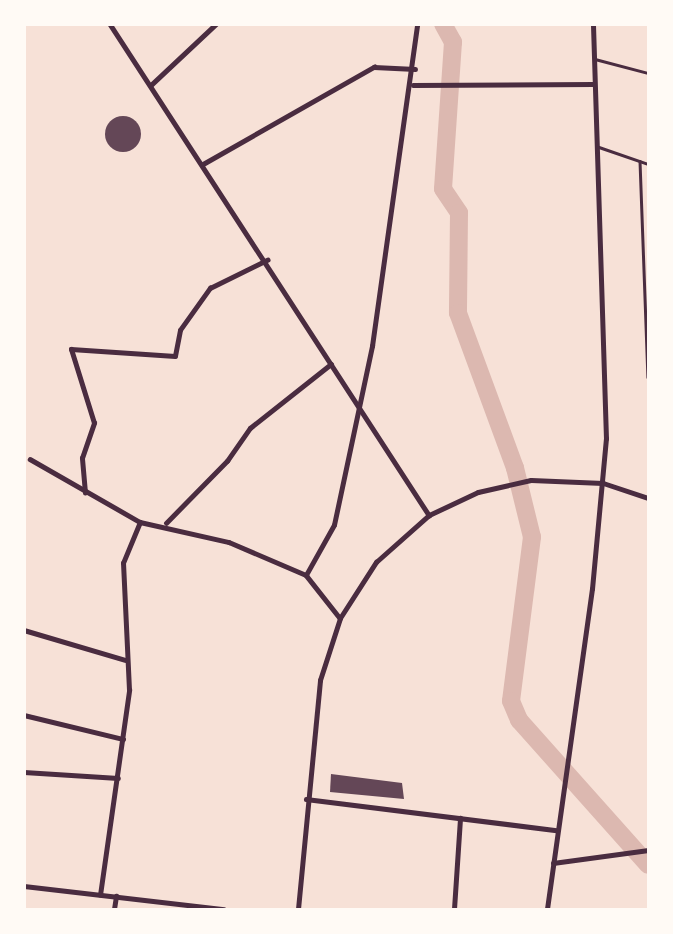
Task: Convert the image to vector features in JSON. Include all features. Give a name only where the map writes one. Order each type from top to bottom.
[{"type":"street","points":[[110,24],[267,260],[429,516]]},
{"type":"street","points":[[151,85],[216,24]]},
{"type":"street","points":[[306,575],[334,525],[359,409],[413,85],[417,24]]},
{"type":"street","points":[[547,909],[603,483],[607,355],[593,84],[593,24]]},
{"type":"street","points":[[203,164],[374,67],[415,69]]},
{"type":"street","points":[[413,85],[593,84]]},
{"type":"street","points":[[85,493],[82,458],[94,423],[71,349],[175,356],[180,330],[210,288],[267,260]]},
{"type":"street","points":[[165,524],[227,461],[250,428],[331,364]]},
{"type":"street","points":[[30,459],[140,523],[165,524],[229,542],[306,575],[340,618]]},
{"type":"street","points":[[298,909],[306,799],[320,680],[340,618],[376,562],[429,516],[482,491],[531,480],[603,483],[649,498]]},
{"type":"street","points":[[100,895],[123,739],[125,660],[122,562],[140,523]]},
{"type":"street","points":[[24,630],[125,660]]},
{"type":"street","points":[[24,715],[123,739]]},
{"type":"street","points":[[24,772],[118,778]]},
{"type":"street","points":[[306,799],[556,830]]},
{"type":"street","points":[[454,909],[460,818]]},
{"type":"street","points":[[553,863],[649,850]]},
{"type":"street","points":[[24,886],[224,909]]},
{"type":"street","points":[[114,909],[116,896]]},
{"type":"lane","points":[[594,59],[649,73]]},
{"type":"lane","points":[[597,146],[649,164]]},
{"type":"lane","points":[[640,161],[649,377]]},
{"type":"building","points":[[123,116],[136,121],[141,134],[136,147],[123,152],[110,147],[105,134],[110,121]]},
{"type":"building","points":[[331,774],[402,783],[404,799],[330,792]]},
{"type":"waterway","points":[[443,24],[453,42],[443,189],[459,213],[458,313],[515,468],[532,537],[511,701],[519,720],[648,865]]}]
